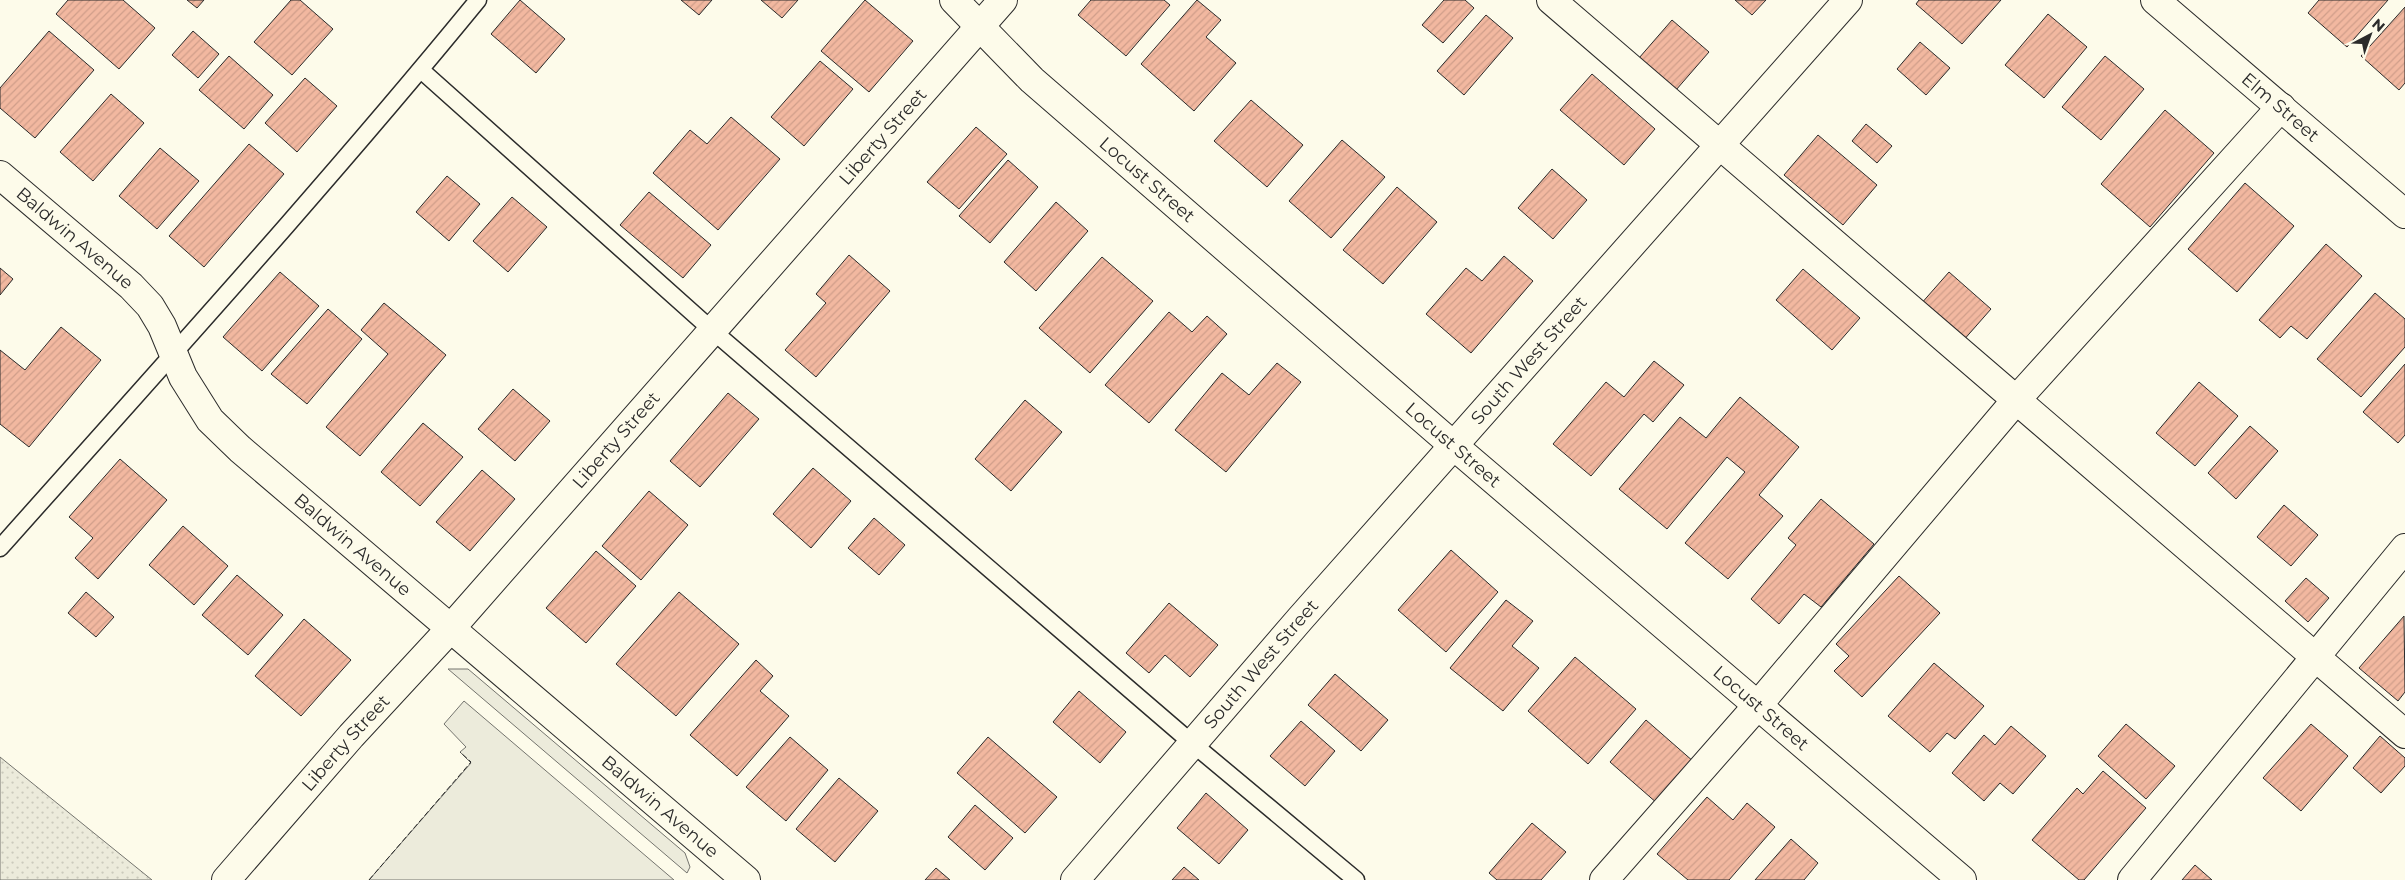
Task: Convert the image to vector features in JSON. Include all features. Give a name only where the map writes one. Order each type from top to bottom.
[{"type":"street","name":"Locust Street","points":[[954,0],[1032,80],[1454,446],[1962,880]]},
{"type":"street","name":"Liberty Street","points":[[226,880],[350,736],[452,628],[1003,0]]},
{"type":"street","points":[[1551,0],[2405,734]]},
{"type":"street","name":"South West Street","points":[[1075,880],[1300,619],[1848,0]]},
{"type":"street","name":"Elm Street","points":[[2155,0],[2405,214]]},
{"type":"street","points":[[1604,880],[1758,706],[2017,399],[2281,107]]},
{"type":"street","name":"Baldwin Avenue","points":[[0,175],[138,293],[150,306],[183,377],[210,420],[240,449],[452,628],[734,876]]},
{"type":"street","points":[[2132,880],[2405,548]]},
{"type":"lane","points":[[0,548],[173,354],[421,70],[478,0]]},
{"type":"lane","points":[[421,70],[713,331],[1193,744],[1356,880]]},
{"type":"shaded area","points":[[448,669],[468,669],[685,853],[690,867],[687,873]]},
{"type":"shaded area","points":[[464,701],[674,880],[369,880],[471,763],[460,752],[466,747],[444,724]]},
{"type":"shaded area","points":[[0,757],[152,880],[0,880]]},
{"type":"building","points":[[68,0],[123,0],[155,28],[119,69],[56,14]]},
{"type":"building","points":[[187,0],[204,0],[197,8]]},
{"type":"building","points":[[291,0],[300,0],[333,29],[292,75],[254,42]]},
{"type":"building","points":[[520,0],[565,39],[536,73],[491,34]]},
{"type":"building","points":[[681,0],[712,0],[699,15]]},
{"type":"building","points":[[761,0],[798,0],[782,18]]},
{"type":"building","points":[[865,0],[913,41],[869,92],[821,51]]},
{"type":"building","points":[[1091,0],[1164,0],[1170,5],[1126,56],[1078,15]]},
{"type":"building","points":[[1197,0],[1221,20],[1206,37],[1236,63],[1194,111],[1141,64]]},
{"type":"building","points":[[1444,0],[1465,0],[1474,8],[1443,43],[1422,25]]},
{"type":"building","points":[[1735,0],[1766,0],[1752,15]]},
{"type":"building","points":[[1919,0],[2001,0],[1962,44],[1916,4]]},
{"type":"building","points":[[2319,0],[2388,0],[2347,47],[2308,13]]},
{"type":"building","points":[[2405,7],[2405,83],[2399,90],[2361,56]]},
{"type":"building","points":[[2048,14],[2087,47],[2044,98],[2005,65]]},
{"type":"building","points":[[1486,15],[1513,38],[1464,95],[1437,71]]},
{"type":"building","points":[[1672,20],[1709,52],[1676,90],[1639,58]]},
{"type":"building","points":[[49,31],[94,70],[35,138],[0,108],[0,88]]},
{"type":"building","points":[[193,31],[219,54],[198,78],[172,55]]},
{"type":"building","points":[[1920,42],[1950,68],[1926,95],[1897,69]]},
{"type":"building","points":[[229,56],[273,95],[244,129],[199,90]]},
{"type":"building","points":[[2105,56],[2144,89],[2101,140],[2062,107]]},
{"type":"building","points":[[820,61],[853,89],[804,146],[771,117]]},
{"type":"building","points":[[1592,74],[1655,129],[1624,165],[1560,110]]},
{"type":"building","points":[[305,78],[337,106],[297,152],[265,123]]},
{"type":"building","points":[[111,94],[144,123],[93,181],[60,152]]},
{"type":"building","points":[[1251,100],[1303,145],[1267,187],[1214,141]]},
{"type":"building","points":[[2165,110],[2214,153],[2150,227],[2101,184]]},
{"type":"building","points":[[731,117],[780,159],[718,230],[653,173],[690,130],[707,144]]},
{"type":"building","points":[[1866,124],[1892,146],[1877,163],[1852,141]]},
{"type":"building","points":[[976,127],[1007,154],[959,209],[927,182]]},
{"type":"building","points":[[1818,135],[1877,185],[1843,225],[1784,175]]},
{"type":"building","points":[[1342,140],[1385,177],[1331,238],[1289,201]]},
{"type":"building","points":[[249,144],[284,174],[204,267],[169,236]]},
{"type":"building","points":[[160,148],[199,181],[157,229],[119,196]]},
{"type":"building","points":[[1008,160],[1038,187],[990,243],[959,216]]},
{"type":"building","points":[[1552,169],[1587,200],[1553,239],[1518,208]]},
{"type":"building","points":[[447,176],[480,204],[449,241],[416,212]]},
{"type":"building","points":[[2245,183],[2294,226],[2237,292],[2188,249]]},
{"type":"building","points":[[1397,187],[1437,222],[1383,284],[1343,250]]},
{"type":"building","points":[[649,192],[711,245],[683,278],[620,225]]},
{"type":"building","points":[[512,197],[547,227],[508,272],[473,241]]},
{"type":"building","points":[[1056,202],[1088,231],[1036,291],[1004,262]]},
{"type":"building","points":[[2326,244],[2362,276],[2307,339],[2291,326],[2280,338],[2259,320]]},
{"type":"building","points":[[849,255],[890,291],[816,377],[785,350],[826,303],[816,294]]},
{"type":"building","points":[[1504,256],[1533,281],[1471,353],[1426,314],[1466,268],[1482,281]]},
{"type":"building","points":[[1102,257],[1153,301],[1090,373],[1039,328]]},
{"type":"building","points":[[0,268],[13,279],[0,295]]},
{"type":"building","points":[[1803,269],[1860,318],[1832,350],[1776,300]]},
{"type":"building","points":[[280,272],[319,306],[262,371],[223,337]]},
{"type":"building","points":[[1949,272],[1991,309],[1962,342],[1920,305]]},
{"type":"building","points":[[2375,293],[2405,319],[2405,347],[2361,397],[2317,359]]},
{"type":"building","points":[[384,303],[446,355],[360,456],[326,427],[388,354],[361,330]]},
{"type":"building","points":[[328,309],[362,339],[307,404],[271,374]]},
{"type":"building","points":[[1169,312],[1192,332],[1207,316],[1227,334],[1149,423],[1105,385]]},
{"type":"building","points":[[61,327],[101,360],[29,447],[0,424],[0,350],[25,370]]},
{"type":"building","points":[[1654,361],[1684,385],[1653,422],[1644,414],[1591,476],[1553,444],[1606,382],[1624,397]]},
{"type":"building","points":[[1277,363],[1301,382],[1226,472],[1175,430],[1222,373],[1249,395]]},
{"type":"building","points":[[2405,364],[2405,435],[2398,443],[2363,412]]},
{"type":"building","points":[[2199,382],[2238,416],[2195,466],[2156,433]]},
{"type":"building","points":[[513,389],[550,421],[515,461],[478,429]]},
{"type":"building","points":[[728,393],[759,419],[700,487],[670,461]]},
{"type":"building","points":[[1740,397],[1799,447],[1759,495],[1783,516],[1728,579],[1685,543],[1745,472],[1727,457],[1667,529],[1619,489],[1680,417],[1706,438]]},
{"type":"building","points":[[1025,400],[1062,432],[1011,491],[975,459]]},
{"type":"building","points":[[423,423],[463,457],[420,506],[381,472]]},
{"type":"building","points":[[2250,426],[2278,451],[2236,499],[2208,473]]},
{"type":"building","points":[[120,459],[167,500],[98,579],[75,558],[93,538],[69,517]]},
{"type":"building","points":[[813,468],[851,501],[811,548],[773,514]]},
{"type":"building","points":[[482,470],[515,499],[470,551],[436,522]]},
{"type":"building","points":[[649,491],[688,525],[641,580],[602,546]]},
{"type":"building","points":[[1821,499],[1874,544],[1821,607],[1804,594],[1779,624],[1751,599],[1796,545],[1788,538]]},
{"type":"building","points":[[2284,505],[2318,535],[2291,566],[2257,537]]},
{"type":"building","points":[[874,518],[905,545],[879,575],[848,548]]},
{"type":"building","points":[[183,526],[228,566],[194,605],[149,565]]},
{"type":"building","points":[[1451,550],[1498,592],[1446,652],[1398,610]]},
{"type":"building","points":[[596,551],[636,586],[586,643],[546,608]]},
{"type":"building","points":[[237,575],[283,615],[248,655],[202,615]]},
{"type":"building","points":[[1899,576],[1940,613],[1862,697],[1834,671],[1849,656],[1836,644]]},
{"type":"building","points":[[2306,578],[2329,598],[2308,622],[2285,601]]},
{"type":"building","points":[[86,592],[114,617],[96,637],[68,613]]},
{"type":"building","points":[[679,592],[739,644],[676,716],[616,664]]},
{"type":"building","points":[[1506,600],[1533,621],[1512,646],[1539,668],[1503,711],[1450,668]]},
{"type":"building","points":[[1169,603],[1218,645],[1190,677],[1165,655],[1149,673],[1126,653]]},
{"type":"building","points":[[2404,616],[2405,692],[2398,701],[2359,668]]},
{"type":"building","points":[[304,619],[351,660],[301,716],[255,676]]},
{"type":"building","points":[[1575,657],[1636,709],[1588,764],[1528,711]]},
{"type":"building","points":[[756,660],[773,676],[760,691],[789,716],[737,776],[690,735]]},
{"type":"building","points":[[1934,663],[1984,706],[1955,739],[1947,733],[1930,752],[1888,716]]},
{"type":"building","points":[[1335,674],[1388,720],[1361,751],[1308,705]]},
{"type":"building","points":[[1079,691],[1126,732],[1100,763],[1053,722]]},
{"type":"building","points":[[1646,720],[1694,762],[1658,804],[1610,762]]},
{"type":"building","points":[[1301,721],[1335,751],[1305,786],[1270,756]]},
{"type":"building","points":[[2126,724],[2175,766],[2146,799],[2098,756]]},
{"type":"building","points":[[2311,724],[2348,756],[2301,811],[2263,778]]},
{"type":"building","points":[[2011,726],[2046,756],[2013,794],[2000,783],[1984,801],[1952,773],[1984,735],[1995,745]]},
{"type":"building","points":[[2380,736],[2405,758],[2405,766],[2381,793],[2353,768]]},
{"type":"building","points":[[790,737],[828,770],[786,821],[746,787]]},
{"type":"building","points":[[988,737],[1057,797],[1025,833],[957,773]]},
{"type":"building","points":[[2103,771],[2146,808],[2084,880],[2079,880],[2032,840],[2077,788],[2083,794]]},
{"type":"building","points":[[839,778],[878,811],[835,862],[796,829]]},
{"type":"building","points":[[1206,793],[1248,830],[1219,864],[1177,828]]},
{"type":"building","points":[[1707,797],[1733,820],[1747,803],[1775,827],[1729,880],[1688,880],[1657,854]]},
{"type":"building","points":[[975,805],[1013,838],[985,870],[948,837]]},
{"type":"building","points":[[1532,823],[1566,852],[1541,880],[1497,880],[1489,873]]},
{"type":"building","points":[[1791,839],[1818,863],[1804,880],[1755,880]]},
{"type":"building","points":[[2195,865],[2212,880],[2182,880]]},
{"type":"building","points":[[1184,867],[1199,880],[1172,880]]},
{"type":"building","points":[[936,868],[950,880],[925,880]]},
{"type":"fence","points":[[369,880],[471,762],[460,752]]}]
